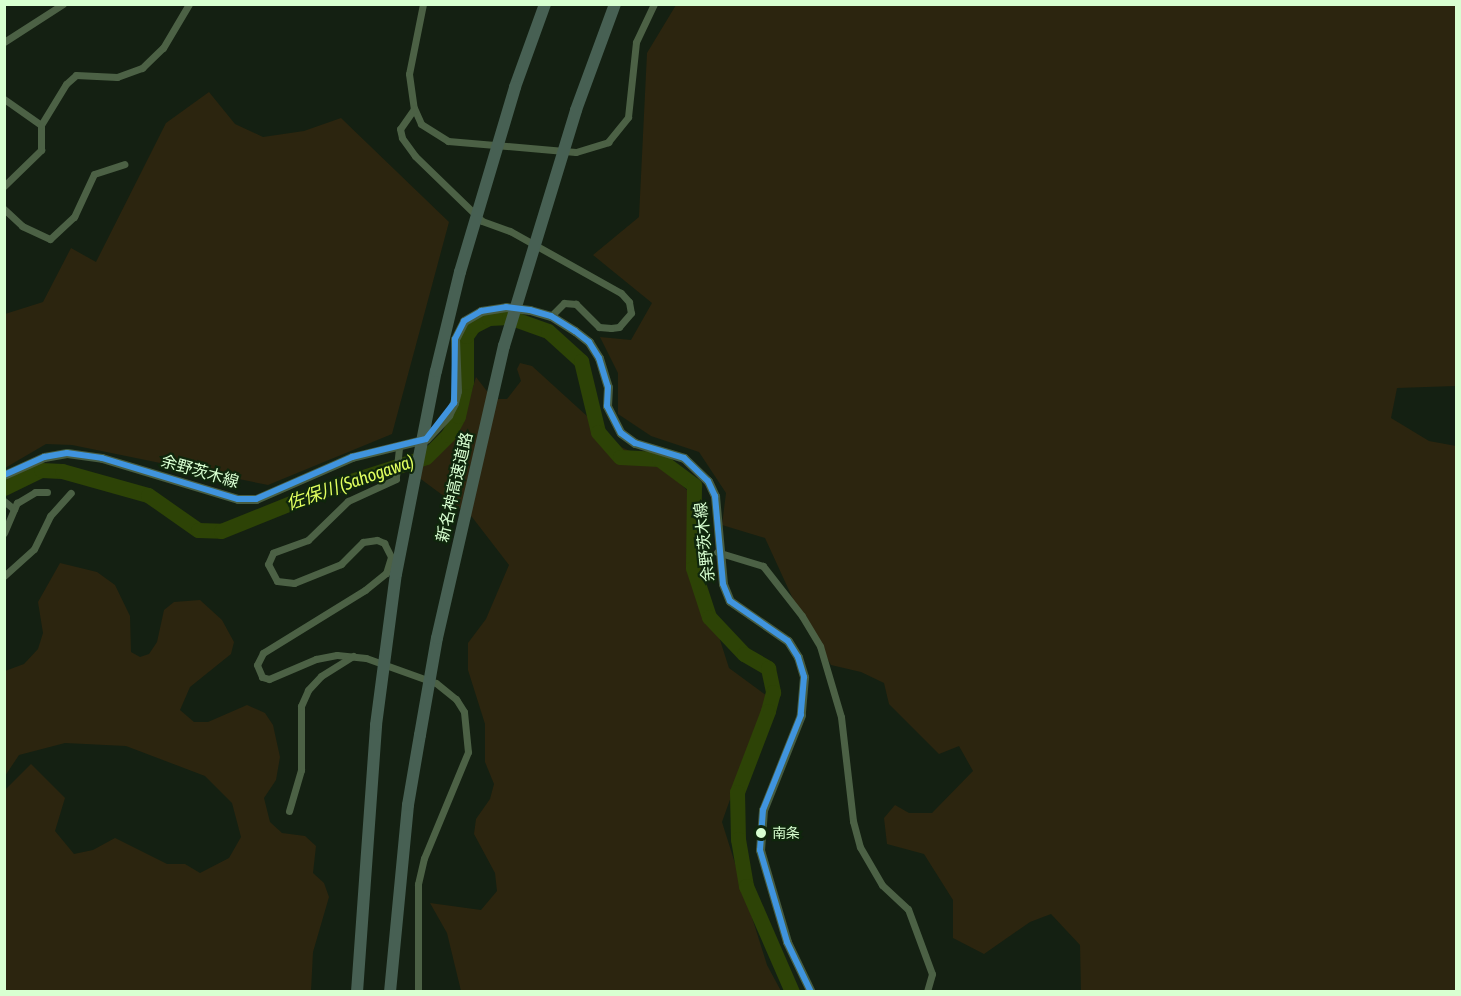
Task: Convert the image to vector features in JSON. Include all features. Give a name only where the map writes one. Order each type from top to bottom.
[{"type":"highway","points":[[357,992],[376,725],[396,574],[436,370],[460,272],[515,87],[545,4]]},
{"type":"highway","name":"新名神高速道路","points":[[392,992],[393,933],[408,805],[437,638],[499,369],[541,218],[576,110],[615,4]]},
{"type":"main road","name":"余野茨木線","points":[[4,475],[44,457],[67,453],[102,458],[238,499],[256,500],[352,457],[399,450],[426,439],[448,415],[457,392],[455,339],[464,321],[481,311],[506,307],[552,316],[589,342],[599,358],[608,387],[607,406],[621,433],[635,443],[684,458],[708,482],[715,496],[717,552],[723,584],[730,601],[744,614],[788,641],[804,677],[801,715],[763,810],[760,842],[763,866],[787,942],[811,992]]},
{"type":"street","points":[[4,42],[63,4]]},
{"type":"street","points":[[4,186],[40,150],[41,125],[76,75],[117,76],[142,68],[163,48],[189,4]]},
{"type":"street","points":[[423,4],[410,74],[414,109],[420,124],[448,141],[576,152],[593,150],[608,142],[628,117],[636,42],[654,4]]},
{"type":"street","points":[[4,99],[41,125]]},
{"type":"street","points":[[414,109],[400,129],[402,138],[415,156],[482,221],[510,231],[621,293],[629,302],[631,313],[619,327],[611,328],[600,327],[576,304],[564,303],[552,316]]},
{"type":"street","points":[[4,210],[22,226],[50,239],[74,218],[94,174],[124,164]]},
{"type":"street","points":[[399,450],[399,474],[391,483],[348,501],[308,540],[273,553],[270,558],[272,577],[284,584],[294,583],[341,564],[363,542],[377,540],[384,543],[391,556],[379,580],[268,650],[257,665],[262,676],[269,679],[316,659],[353,656],[436,683],[456,699],[468,725],[464,764],[438,821],[418,884],[418,992]]},
{"type":"street","points":[[4,533],[14,509],[21,500],[47,492]]},
{"type":"street","points":[[4,576],[34,549],[50,516],[71,493]]},
{"type":"street","points":[[4,501],[14,509]]},
{"type":"street","points":[[717,552],[763,566],[802,616],[820,646],[841,717],[853,821],[860,847],[882,885],[908,909],[932,974],[927,992]]},
{"type":"street","points":[[289,811],[301,770],[301,706],[308,690],[321,676],[353,656]]},
{"type":"shaded area","points":[[676,5],[1456,5],[1456,386],[1397,388],[1391,418],[1429,441],[1456,446],[1456,991],[1081,991],[1080,945],[1051,914],[1030,922],[984,954],[953,938],[953,900],[924,854],[887,844],[884,818],[895,805],[909,813],[932,813],[973,771],[959,746],[939,754],[889,704],[884,683],[861,672],[831,665],[793,599],[765,538],[722,525],[726,493],[699,452],[651,436],[618,414],[618,373],[600,337],[631,340],[652,303],[593,255],[639,217],[647,53]]},
{"type":"shaded area","points":[[209,92],[235,124],[263,137],[304,131],[341,118],[449,222],[392,434],[268,485],[72,445],[46,444],[5,468],[5,314],[43,302],[71,248],[96,262],[166,123]]},
{"type":"shaded area","points":[[520,363],[532,366],[621,447],[659,464],[688,491],[712,615],[729,668],[767,696],[722,822],[767,965],[781,991],[461,991],[447,933],[430,903],[481,910],[497,891],[495,873],[474,834],[476,819],[490,799],[494,784],[485,762],[485,724],[468,670],[468,643],[486,619],[509,565],[472,517],[410,471],[408,465],[432,459],[450,442],[462,423],[476,377],[493,399],[507,399],[521,381],[517,369]]},
{"type":"shaded area","points":[[60,563],[97,572],[115,585],[130,616],[131,652],[140,657],[149,654],[157,642],[164,610],[174,602],[200,600],[222,620],[234,642],[231,654],[190,687],[180,710],[194,722],[208,722],[247,705],[265,713],[273,725],[280,757],[276,780],[264,798],[270,822],[282,833],[305,836],[316,846],[313,873],[324,883],[329,897],[313,952],[311,991],[5,991],[5,790],[31,764],[65,798],[55,831],[74,854],[93,850],[115,838],[167,864],[185,864],[200,873],[229,858],[241,837],[232,803],[205,776],[126,746],[65,743],[19,755],[5,776],[5,671],[24,664],[38,649],[43,633],[38,602]]},
{"type":"waterway","name":"佐保川 (Sahogawa)","points":[[4,488],[41,470],[62,471],[148,495],[198,530],[221,531],[323,490],[426,457],[448,435],[458,416],[466,382],[466,336],[473,326],[489,318],[509,317],[548,331],[581,361],[598,432],[620,457],[659,459],[694,485],[693,568],[709,617],[744,654],[768,668],[773,692],[737,792],[738,839],[746,886],[792,992]]},
{"type":"transit line","points":[[4,475],[44,457],[67,453],[102,458],[238,499],[256,499],[352,457],[426,439],[454,403],[455,339],[464,321],[481,311],[506,307],[530,310],[551,316],[575,331],[589,342],[599,358],[608,387],[607,406],[621,433],[635,443],[684,458],[708,481],[715,496],[723,584],[730,601],[788,641],[798,657],[804,677],[801,715],[763,810],[760,850],[787,942],[811,992]]},
{"type":"place","name":"南条","points":[[761,833]]}]
